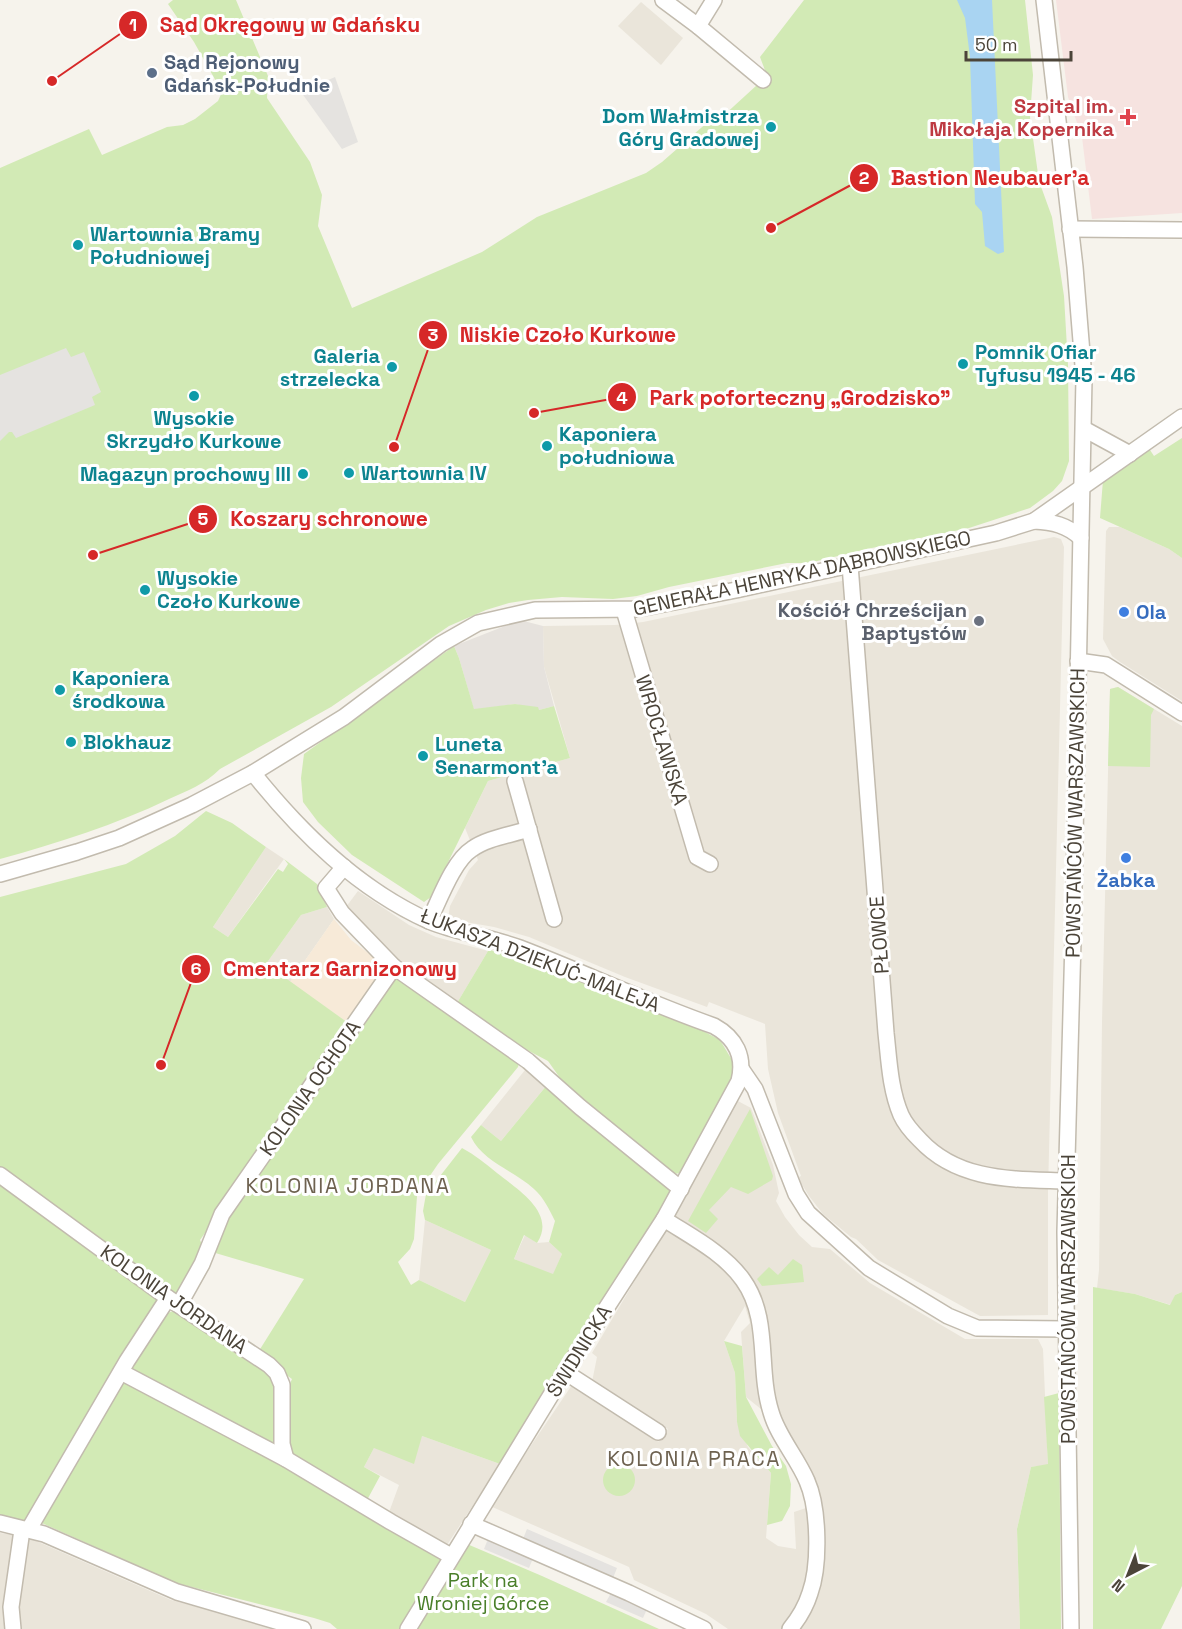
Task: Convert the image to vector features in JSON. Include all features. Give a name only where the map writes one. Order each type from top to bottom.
[{"type":"street","points":[[663,0],[763,80]]},
{"type":"street","points":[[698,26],[714,0]]},
{"type":"street","name":"POWSTAŃCÓW WARSZAWSKICH","points":[[1044,0],[1082,345],[1084,429],[1066,1181],[1071,1629]]},
{"type":"street","points":[[1070,229],[1182,230]]},
{"type":"street","name":"GENERAŁA HENRYKA DĄBROWSKIEGO","points":[[0,874],[119,838],[192,805],[253,773],[344,717],[441,644],[478,623],[536,610],[624,610],[736,590],[996,533],[1034,521],[1182,417]]},
{"type":"street","points":[[1084,429],[1130,454]]},
{"type":"street","points":[[1034,521],[1051,522],[1064,526],[1072,529],[1081,538]]},
{"type":"street","name":"PŁOWCE","points":[[850,565],[886,1033],[891,1076],[902,1116],[928,1149],[964,1171],[986,1177],[1066,1181]]},
{"type":"street","name":"WROCŁAWSKA","points":[[624,610],[697,857],[710,864]]},
{"type":"street","points":[[1078,660],[1106,665],[1182,713]]},
{"type":"street","name":"ŁUKASZA DZIEKUĆ-MALEJA","points":[[253,773],[297,824],[344,867],[396,903],[429,921],[518,948],[714,1026],[729,1037],[738,1048],[742,1070],[755,1089],[796,1194],[808,1213],[869,1268],[948,1316],[976,1328],[1066,1329]]},
{"type":"street","points":[[515,781],[554,919]]},
{"type":"street","points":[[429,921],[458,864],[468,852],[482,843],[529,830]]},
{"type":"street","points":[[344,867],[326,888],[342,913],[394,968],[528,1061],[580,1107],[681,1189]]},
{"type":"street","name":"KOLONIA OCHOTA","points":[[121,1372],[202,1264],[222,1214],[394,968]]},
{"type":"street","name":"ŚWIDNICKA","points":[[408,1629],[565,1372],[664,1219],[735,1090],[742,1070]]},
{"type":"street","name":"KOLONIA JORDANA","points":[[0,1175],[174,1301],[269,1365],[277,1373],[282,1385],[282,1444],[286,1458]]},
{"type":"street","points":[[664,1219],[725,1261],[747,1286],[760,1318],[765,1388],[771,1413],[808,1482],[814,1517],[816,1558],[811,1592],[803,1610],[790,1629]]},
{"type":"street","points":[[8,1621],[26,1529],[121,1372],[286,1458],[451,1556]]},
{"type":"street","points":[[565,1372],[658,1432]]},
{"type":"street","points":[[0,1523],[26,1529],[177,1592],[303,1629]]},
{"type":"street","points":[[471,1524],[629,1593],[704,1629]]},
{"type":"shaded area","name":"Szpital im. Mikołaja Kopernika","points":[[1056,0],[1182,0],[1182,213],[1092,219],[1082,137],[1068,97]]},
{"type":"shaded area","points":[[641,2],[683,38],[661,65],[618,26]]},
{"type":"shaded area","points":[[335,77],[358,142],[342,149],[301,92]]},
{"type":"shaded area","points":[[66,348],[71,357],[84,352],[101,392],[92,397],[95,405],[16,438],[12,432],[9,432],[0,441],[0,375]]},
{"type":"shaded area","points":[[1109,527],[1120,527],[1169,549],[1182,558],[1182,701],[1112,656],[1103,639],[1106,531]]},
{"type":"shaded area","points":[[1054,537],[1061,539],[1064,547],[1048,1192],[1048,1315],[980,1316],[878,1260],[856,1239],[823,1214],[809,1196],[801,1183],[799,1177],[801,1176],[778,1113],[768,1069],[765,1024],[709,1002],[707,1007],[625,977],[529,937],[494,927],[448,919],[450,906],[469,870],[478,860],[465,828],[488,781],[570,758],[544,667],[543,626],[615,625],[643,622]]},
{"type":"shaded area","points":[[520,620],[543,626],[544,667],[554,706],[539,710],[515,704],[474,710],[454,646]]},
{"type":"shaded area","points":[[1118,687],[1182,726],[1182,1292],[1175,1295],[1171,1305],[1135,1294],[1097,1288],[1110,689]]},
{"type":"shaded area","points":[[266,847],[284,859],[228,937],[213,927]]},
{"type":"shaded area","points":[[358,891],[409,925],[436,937],[488,951],[457,1003],[395,959],[394,954],[346,907]]},
{"type":"shaded area","points":[[327,907],[334,919],[290,982],[266,964],[301,915]]},
{"type":"shaded area","points":[[334,919],[351,940],[384,965],[385,971],[351,1025],[290,982]]},
{"type":"shaded area","points":[[525,1070],[547,1085],[501,1141],[481,1125]]},
{"type":"shaded area","points":[[736,1100],[751,1108],[773,1165],[779,1193],[776,1201],[799,1235],[812,1247],[830,1249],[870,1283],[965,1339],[1038,1339],[1043,1349],[1048,1465],[1031,1467],[1017,1529],[1020,1629],[728,1629],[706,1614],[634,1580],[629,1567],[490,1506],[572,1385],[656,1437],[658,1442],[668,1429],[592,1382],[597,1357],[592,1353],[682,1201]],"holes":[[[745,1306],[750,1323],[741,1332],[746,1397],[761,1409],[769,1432],[796,1476],[803,1495],[806,1508],[794,1512],[796,1549],[778,1546],[766,1538],[771,1473],[748,1447],[737,1422],[735,1373],[724,1341]]]},
{"type":"shaded area","points":[[425,1220],[491,1250],[465,1302],[419,1280]]},
{"type":"shaded area","points":[[525,1235],[537,1243],[549,1242],[562,1254],[553,1275],[514,1259]]},
{"type":"shaded area","points":[[422,1436],[500,1464],[445,1548],[388,1515],[399,1485],[364,1467],[374,1448]]},
{"type":"shaded area","points":[[527,1529],[617,1568],[613,1578],[523,1539]]},
{"type":"shaded area","points":[[0,1533],[27,1537],[171,1600],[281,1629],[0,1629]]},
{"type":"shaded area","points":[[488,1539],[533,1558],[529,1568],[484,1549]]},
{"type":"shaded area","points":[[611,1593],[647,1609],[643,1618],[606,1602]]},
{"type":"green space","points":[[173,0],[236,0],[268,76],[267,98],[310,162],[322,195],[318,226],[352,308],[482,252],[537,217],[646,173],[717,114],[722,117],[757,85],[766,73],[760,57],[804,0],[1025,0],[1033,75],[1030,117],[1039,181],[1052,217],[1064,296],[1068,365],[1069,461],[1062,481],[1053,491],[1030,508],[969,528],[809,563],[787,563],[669,587],[637,596],[613,599],[562,597],[528,600],[486,610],[449,626],[331,707],[220,769],[196,787],[107,825],[0,859],[0,168],[89,129],[102,155],[167,127],[183,125],[195,119],[218,101],[222,92],[194,42],[168,4]]},
{"type":"green space","points":[[1182,438],[1182,558],[1169,549],[1100,518],[1103,480],[1146,450],[1150,450],[1154,456]]},
{"type":"green space","points":[[454,646],[474,709],[515,704],[538,707],[539,710],[554,706],[570,758],[488,781],[431,897],[424,902],[352,855],[318,822],[303,802],[301,778],[304,754]]},
{"type":"green space","points":[[1118,687],[1154,709],[1151,715],[1150,767],[1108,766],[1110,689]]},
{"type":"green space","points":[[206,811],[232,823],[266,847],[213,927],[228,937],[278,869],[283,872],[288,864],[284,859],[317,884],[327,907],[301,915],[266,964],[351,1025],[235,1191],[227,1193],[222,1199],[222,1209],[200,1240],[204,1249],[178,1299],[166,1290],[27,1520],[17,1521],[0,1515],[0,897],[126,864],[175,836]]},
{"type":"green space","points":[[487,949],[530,962],[694,1026],[720,1040],[732,1060],[732,1080],[682,1173],[673,1174],[572,1095],[548,1061],[504,1038],[457,1003],[488,951]]},
{"type":"green space","points":[[396,973],[519,1063],[438,1164],[417,1196],[414,1239],[410,1249],[398,1262],[411,1285],[419,1280],[465,1302],[491,1250],[425,1220],[423,1211],[426,1194],[462,1148],[485,1163],[532,1203],[542,1222],[542,1232],[537,1243],[524,1235],[514,1259],[553,1274],[562,1254],[549,1242],[555,1221],[546,1204],[538,1192],[483,1153],[471,1137],[481,1125],[501,1141],[547,1085],[673,1189],[500,1464],[422,1436],[414,1464],[374,1448],[364,1467],[380,1476],[366,1502],[289,1457],[289,1386],[292,1379],[257,1354],[304,1279],[212,1252],[219,1227]]},
{"type":"green space","points":[[750,1109],[773,1176],[772,1180],[748,1194],[731,1187],[709,1210],[718,1219],[706,1233],[688,1221]]},
{"type":"green space","points":[[793,1259],[802,1265],[804,1282],[762,1286],[757,1279],[769,1267],[778,1275]]},
{"type":"green space","points":[[1093,1287],[1135,1294],[1170,1305],[1175,1295],[1182,1292],[1182,1586],[1161,1629],[1093,1629]]},
{"type":"green space","points":[[173,1311],[182,1311],[275,1378],[281,1453],[128,1369],[163,1315]]},
{"type":"green space","points":[[724,1341],[742,1346],[746,1397],[772,1446],[786,1466],[791,1484],[790,1506],[782,1521],[767,1525],[771,1473],[740,1436],[737,1422],[735,1373]]},
{"type":"green space","points":[[123,1375],[443,1555],[400,1629],[337,1629],[330,1623],[314,1618],[176,1583],[35,1520]]},
{"type":"green space","points":[[1059,1393],[1061,1629],[1020,1629],[1017,1529],[1031,1467],[1048,1464],[1044,1397]]},
{"type":"green space","points":[[619,1464],[631,1468],[635,1480],[631,1492],[619,1496],[607,1492],[603,1480],[607,1468]]},
{"type":"green space","name":"Park na Wroniej Górce","points":[[467,1544],[542,1576],[659,1629],[418,1629]]},
{"type":"water","points":[[957,0],[992,0],[1004,252],[998,254],[985,246],[982,212],[975,204],[970,57],[965,18]]},
{"type":"place","name":"Sąd Rejonowy Gdańsk-Południe","points":[[152,73]]},
{"type":"place","name":"Sąd Okręgowy w Gdańsku","points":[[52,81]]},
{"type":"place","name":"Szpital im. Mikołaja Kopernika","points":[[1128,117]]},
{"type":"place","name":"Dom Wałmistrza Góry Gradowej","points":[[771,127]]},
{"type":"place","name":"Bastion Neubauer'a","points":[[771,228]]},
{"type":"place","name":"Wartownia Bramy Południowej","points":[[78,245]]},
{"type":"place","name":"Pomnik Ofiar Tyfusu 1945 - 46","points":[[963,364]]},
{"type":"place","name":"Galeria strzelecka","points":[[392,367]]},
{"type":"place","name":"Wysokie Skrzydło Kurkowe","points":[[194,396]]},
{"type":"place","name":"Park poforteczny „Grodzisko”","points":[[534,413]]},
{"type":"place","name":"Kaponiera południowa","points":[[547,446]]},
{"type":"place","name":"Niskie Czoło Kurkowe","points":[[394,447]]},
{"type":"place","name":"Wartownia IV","points":[[349,473]]},
{"type":"place","name":"Magazyn prochowy III","points":[[303,474]]},
{"type":"place","name":"Koszary schronowe","points":[[93,555]]},
{"type":"place","name":"Wysokie Czoło Kurkowe","points":[[145,590]]},
{"type":"place","name":"Ola","points":[[1124,612]]},
{"type":"place","name":"Kościół Chrześcijan Baptystów","points":[[979,621]]},
{"type":"place","name":"Kaponiera środkowa","points":[[60,690]]},
{"type":"place","name":"Blokhauz","points":[[71,742]]},
{"type":"place","name":"Luneta Senarmont'a","points":[[423,756]]},
{"type":"place","name":"Żabka","points":[[1126,858]]},
{"type":"place","name":"Cmentarz Garnizonowy","points":[[161,1065]]},
{"type":"district","name":"KOLONIA JORDANA","points":[[348,1186]]},
{"type":"district","name":"KOLONIA PRACA","points":[[694,1459]]}]
